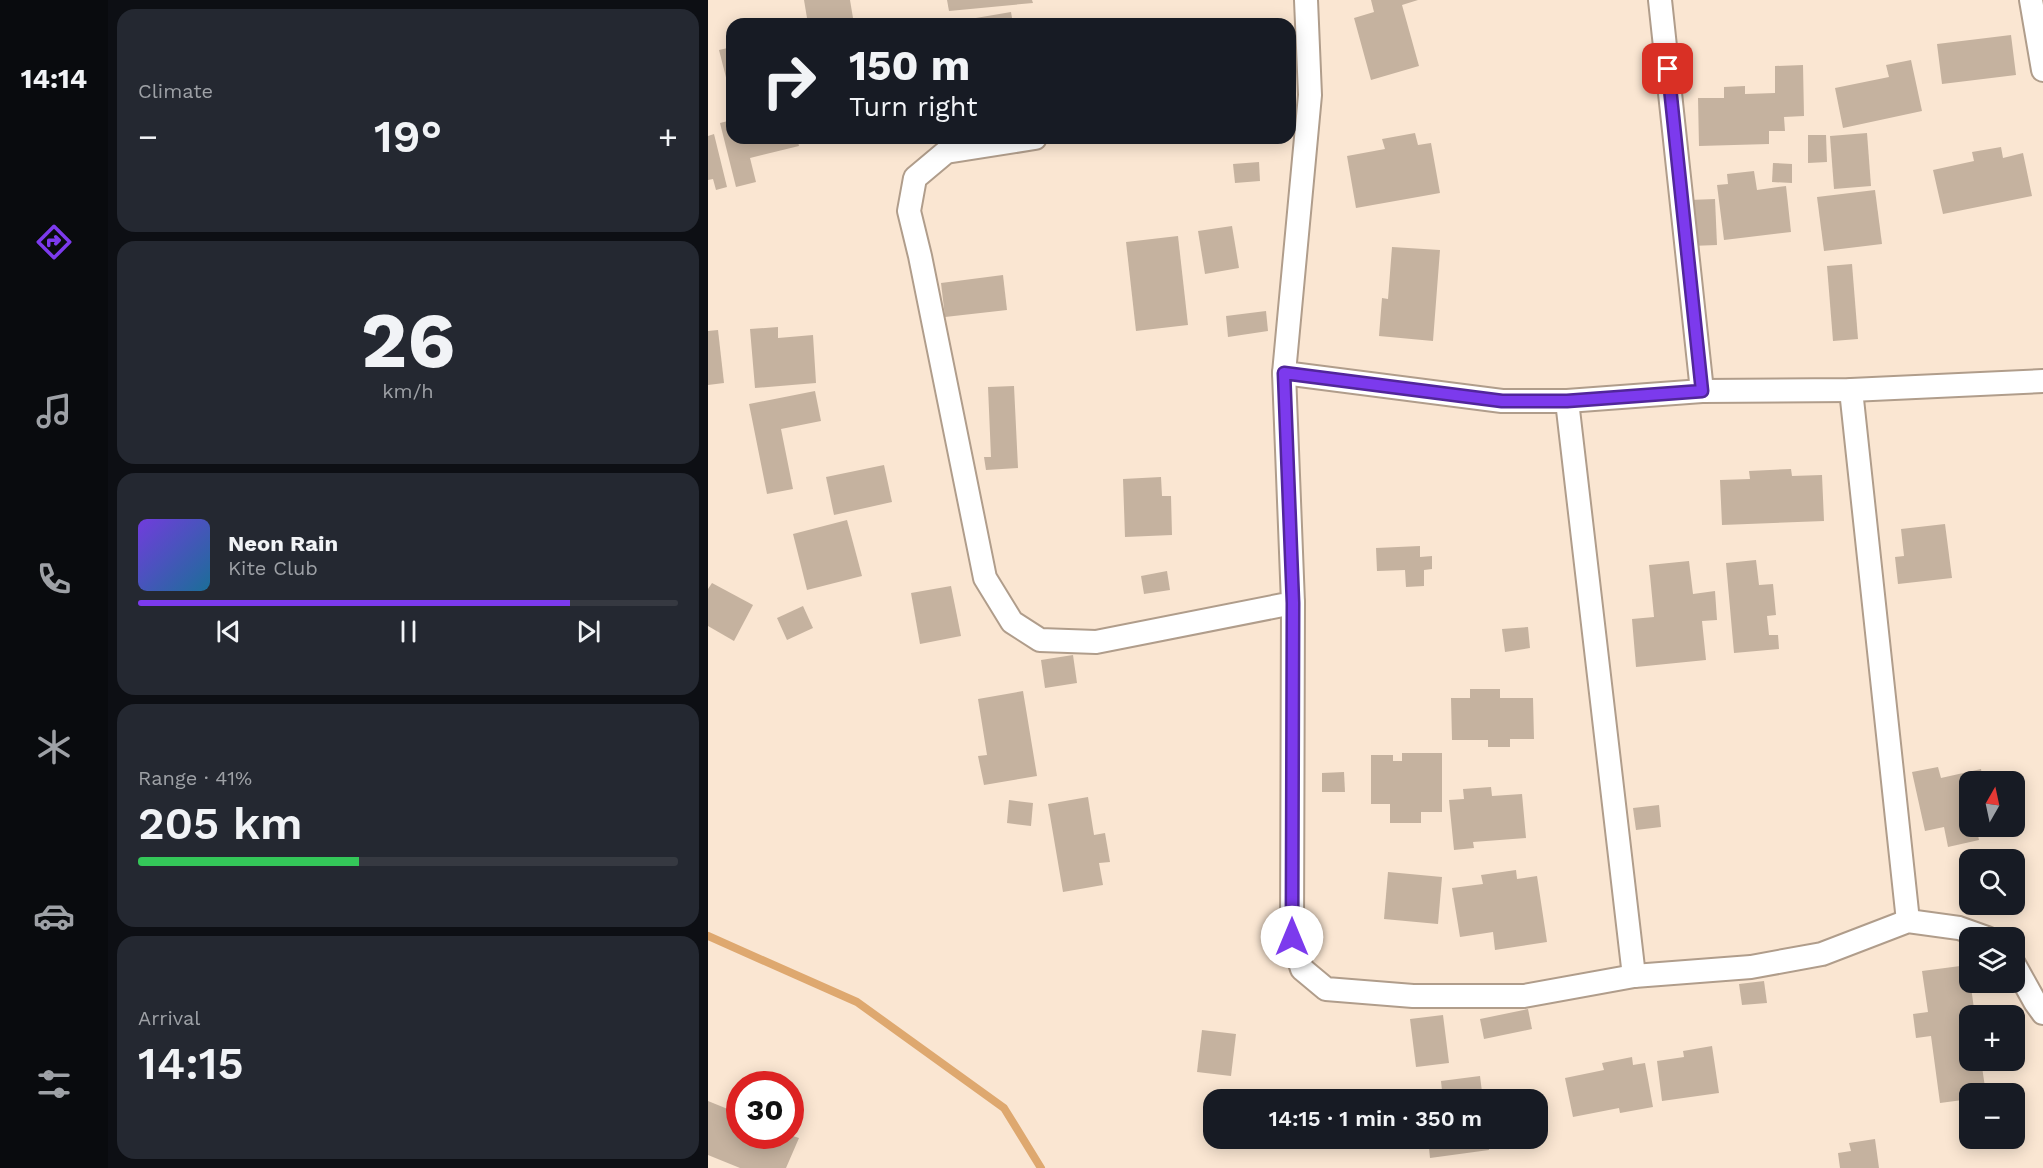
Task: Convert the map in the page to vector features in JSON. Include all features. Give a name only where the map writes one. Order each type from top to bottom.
[{"type":"street","points":[[1306,0],[1284,373],[1293,603],[1292,937],[1302,969],[1326,989],[1413,996],[1524,996],[1634,976],[1751,967],[1822,954],[1908,921],[1959,928]]},
{"type":"street","points":[[1660,0],[1702,391]]},
{"type":"street","points":[[2031,0],[2043,70]]},
{"type":"street","points":[[996,144],[945,152],[915,178],[909,210],[921,256],[985,578],[1012,622],[1040,640],[1096,642],[1293,603]]},
{"type":"street","points":[[1284,373],[1502,401],[1567,401],[1702,391],[1851,390],[2043,381]]},
{"type":"street","points":[[1851,390],[1908,921]]},
{"type":"street","points":[[1567,401],[1634,976]]},
{"type":"street","points":[[2025,985],[2043,1013]]},
{"type":"building","points":[[804,0],[850,0],[853,18],[807,18]]},
{"type":"building","points":[[947,0],[1032,0],[1033,3],[949,11]]},
{"type":"building","points":[[1371,0],[1418,0],[1402,5],[1419,66],[1371,80],[1354,18],[1374,12]]},
{"type":"building","points":[[1011,12],[1012,18],[976,18]]},
{"type":"building","points":[[2011,35],[2016,75],[1942,84],[1937,44]]},
{"type":"building","points":[[726,48],[726,77],[719,50]]},
{"type":"building","points":[[1911,60],[1922,111],[1843,128],[1835,88],[1889,77],[1886,65]]},
{"type":"building","points":[[1803,65],[1804,116],[1784,117],[1785,131],[1769,131],[1769,144],[1699,146],[1698,98],[1724,98],[1724,87],[1745,86],[1745,94],[1775,93],[1775,66]]},
{"type":"building","points":[[726,122],[726,144],[798,144],[799,146],[750,158],[756,182],[736,187],[720,123]]},
{"type":"building","points":[[1415,133],[1418,145],[1431,143],[1440,193],[1356,208],[1347,156],[1385,149],[1382,139]]},
{"type":"building","points":[[1867,133],[1871,186],[1834,189],[1830,136]]},
{"type":"building","points":[[714,134],[727,187],[716,190],[713,179],[708,180],[708,136]]},
{"type":"building","points":[[1808,135],[1826,135],[1827,162],[1808,163]]},
{"type":"building","points":[[2001,147],[2003,158],[2023,153],[2032,196],[1943,214],[1933,170],[1974,161],[1972,152]]},
{"type":"building","points":[[1259,162],[1260,181],[1235,183],[1233,164]]},
{"type":"building","points":[[1773,163],[1792,164],[1792,183],[1772,182]]},
{"type":"building","points":[[1754,171],[1757,190],[1786,186],[1791,232],[1724,240],[1717,185],[1728,184],[1727,174]]},
{"type":"building","points":[[1875,190],[1882,244],[1824,251],[1817,197]]},
{"type":"building","points":[[1715,199],[1717,245],[1691,246],[1689,200]]},
{"type":"building","points":[[1232,226],[1239,268],[1205,274],[1198,231]]},
{"type":"building","points":[[1178,236],[1188,325],[1136,331],[1126,242]]},
{"type":"building","points":[[1392,247],[1440,250],[1433,341],[1379,336],[1382,298],[1388,299]]},
{"type":"building","points":[[1852,264],[1858,339],[1833,341],[1827,266]]},
{"type":"building","points":[[1003,275],[1007,310],[945,317],[941,283]]},
{"type":"building","points":[[1266,311],[1268,331],[1228,337],[1226,316]]},
{"type":"building","points":[[778,327],[778,338],[813,335],[816,383],[755,388],[750,329]]},
{"type":"building","points":[[718,330],[724,383],[708,385],[708,331]]},
{"type":"building","points":[[1014,386],[1018,468],[986,470],[984,457],[991,457],[988,387]]},
{"type":"building","points":[[815,391],[821,421],[781,429],[793,489],[767,494],[749,404]]},
{"type":"building","points":[[884,465],[892,502],[834,515],[826,477]]},
{"type":"building","points":[[1791,469],[1792,476],[1822,475],[1824,521],[1722,525],[1720,480],[1750,479],[1749,471]]},
{"type":"building","points":[[1161,477],[1162,496],[1171,496],[1172,535],[1125,537],[1123,479]]},
{"type":"building","points":[[847,520],[862,576],[807,590],[793,534]]},
{"type":"building","points":[[1945,524],[1952,578],[1898,584],[1895,557],[1904,556],[1901,529]]},
{"type":"building","points":[[1420,546],[1420,557],[1432,556],[1432,569],[1424,570],[1424,586],[1406,587],[1405,570],[1377,571],[1376,548]]},
{"type":"building","points":[[1756,560],[1759,585],[1773,584],[1776,615],[1767,616],[1769,635],[1778,635],[1779,649],[1734,653],[1726,563]]},
{"type":"building","points":[[1689,561],[1693,594],[1715,591],[1717,620],[1702,621],[1706,660],[1636,667],[1632,619],[1654,617],[1649,565]]},
{"type":"building","points":[[1167,571],[1170,590],[1144,594],[1141,576]]},
{"type":"building","points":[[712,583],[753,605],[734,641],[708,626],[708,589]]},
{"type":"building","points":[[951,586],[961,636],[920,644],[911,593]]},
{"type":"building","points":[[803,606],[813,628],[787,640],[777,618]]},
{"type":"building","points":[[1528,627],[1530,648],[1505,652],[1502,629]]},
{"type":"building","points":[[1073,655],[1077,683],[1045,688],[1041,660]]},
{"type":"building","points":[[1470,689],[1500,689],[1500,698],[1533,698],[1534,739],[1510,739],[1510,747],[1488,747],[1488,740],[1452,740],[1451,698],[1470,698]]},
{"type":"building","points":[[1023,691],[1037,776],[984,785],[978,756],[987,755],[978,699]]},
{"type":"building","points":[[1402,753],[1442,753],[1442,812],[1421,812],[1421,823],[1390,823],[1390,804],[1371,804],[1371,755],[1393,755],[1393,761],[1402,761]]},
{"type":"building","points":[[1938,767],[1941,778],[1959,774],[1959,837],[1978,837],[1979,840],[1948,847],[1944,827],[1925,831],[1912,772]]},
{"type":"building","points":[[1344,772],[1345,792],[1322,792],[1322,773]]},
{"type":"building","points":[[1491,787],[1492,796],[1522,794],[1526,838],[1473,842],[1474,848],[1454,850],[1449,800],[1464,799],[1463,789]]},
{"type":"building","points":[[1088,797],[1094,835],[1105,833],[1110,862],[1099,863],[1103,885],[1063,892],[1048,804]]},
{"type":"building","points":[[1009,800],[1033,803],[1031,826],[1007,823]]},
{"type":"building","points":[[1659,805],[1661,827],[1636,830],[1633,808]]},
{"type":"building","points":[[1516,870],[1517,879],[1537,876],[1547,942],[1495,950],[1493,932],[1460,937],[1452,888],[1483,884],[1481,875]]},
{"type":"building","points":[[1388,872],[1442,877],[1438,924],[1384,919]]},
{"type":"building","points":[[1959,966],[1959,993],[1972,993],[1973,1005],[1959,1005],[1959,1071],[1983,1071],[1984,1083],[1959,1083],[1959,1100],[1940,1103],[1931,1036],[1916,1038],[1913,1014],[1928,1012],[1922,971]]},
{"type":"building","points":[[1764,981],[1767,1003],[1742,1005],[1739,984]]},
{"type":"building","points":[[1528,1009],[1532,1029],[1484,1039],[1480,1019]]},
{"type":"building","points":[[1443,1015],[1449,1063],[1416,1067],[1410,1019]]},
{"type":"building","points":[[1202,1030],[1236,1034],[1231,1076],[1197,1072]]},
{"type":"building","points":[[1712,1046],[1719,1093],[1662,1101],[1657,1061],[1684,1057],[1683,1051]]},
{"type":"building","points":[[1632,1057],[1633,1065],[1645,1063],[1653,1107],[1620,1113],[1619,1108],[1573,1117],[1565,1078],[1604,1070],[1602,1063]]},
{"type":"building","points":[[1480,1076],[1482,1089],[1442,1089],[1441,1081]]},
{"type":"building","points":[[708,1101],[726,1108],[726,1149],[794,1149],[786,1168],[740,1168],[708,1155]]},
{"type":"building","points":[[1875,1139],[1879,1168],[1840,1168],[1838,1153],[1851,1151],[1849,1143]]},
{"type":"building","points":[[1429,1149],[1489,1149],[1489,1150],[1430,1158]]},
{"type":"waterway","points":[[708,936],[857,1002],[1004,1108],[1041,1168]]},
{"type":"route","points":[[1292,937],[1293,603],[1284,373],[1502,401],[1567,401],[1702,391],[1668,69]]}]
